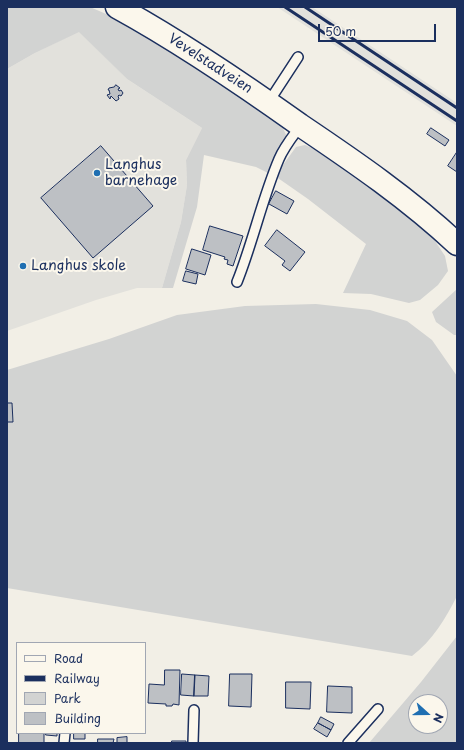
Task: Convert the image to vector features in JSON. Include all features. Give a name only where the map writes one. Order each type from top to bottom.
[{"type":"main road","name":"Vevelstadveien","points":[[117,7],[158,29],[301,125],[395,191],[457,244]]},
{"type":"lane","points":[[268,102],[298,58]]},
{"type":"lane","points":[[236,282],[243,266],[260,212],[280,158],[292,136],[301,125]]},
{"type":"lane","points":[[348,743],[378,709]]},
{"type":"lane","points":[[192,743],[194,710]]},
{"type":"shaded area","points":[[277,7],[312,7],[457,103],[457,126]]},
{"type":"shaded area","name":"Langhus barnehage","points":[[79,31],[127,79],[202,128],[186,160],[187,185],[181,222],[162,288],[137,288],[96,300],[7,331],[7,69]]},
{"type":"green space","points":[[7,7],[90,7],[120,20],[209,76],[282,126],[287,137],[268,173],[256,167],[204,155],[197,207],[173,288],[162,288],[181,222],[187,185],[186,160],[202,128],[127,79],[79,32],[35,53],[7,69]]},
{"type":"green space","points":[[305,145],[323,153],[398,204],[429,232],[445,256],[448,271],[438,285],[420,300],[409,303],[371,294],[343,293],[366,244],[308,199],[275,176],[296,147]]},
{"type":"green space","points":[[457,289],[457,335],[454,335],[436,322],[432,312]]},
{"type":"green space","points":[[316,304],[370,310],[407,321],[432,340],[457,376],[457,596],[438,629],[419,650],[412,656],[7,588],[7,370],[109,339],[177,315],[245,306]]},
{"type":"green space","points":[[457,636],[457,743],[369,743],[408,697],[408,734],[448,734],[448,694],[411,694]]},
{"type":"building","points":[[116,85],[120,88],[118,89],[119,91],[121,90],[123,93],[121,96],[118,96],[119,99],[116,101],[111,96],[110,99],[107,95],[110,94],[108,90],[109,88]]},
{"type":"building","points":[[431,128],[449,140],[445,146],[427,134]]},
{"type":"building","points":[[101,146],[153,206],[93,258],[41,198]]},
{"type":"building","points":[[457,152],[457,172],[448,166]]},
{"type":"building","points":[[276,191],[294,201],[287,214],[269,204]]},
{"type":"building","points":[[210,226],[243,236],[233,266],[227,264],[228,260],[224,259],[225,257],[203,250]]},
{"type":"building","points":[[277,230],[305,252],[290,271],[282,265],[285,261],[265,246]]},
{"type":"building","points":[[192,249],[211,255],[205,275],[186,269]]},
{"type":"building","points":[[186,271],[198,274],[196,284],[183,281]]},
{"type":"building","points":[[7,403],[12,403],[13,422],[7,422]]},
{"type":"building","points":[[165,670],[180,670],[179,705],[173,704],[172,706],[166,706],[166,704],[148,703],[149,684],[164,685]]},
{"type":"building","points":[[182,674],[195,675],[194,696],[181,695]]},
{"type":"building","points":[[230,674],[252,674],[251,707],[229,706]]},
{"type":"building","points":[[195,675],[209,676],[208,696],[194,696]]},
{"type":"building","points":[[286,682],[311,682],[310,709],[286,708]]},
{"type":"building","points":[[328,686],[352,687],[352,713],[327,712]]},
{"type":"building","points":[[321,717],[334,724],[331,730],[318,723]]},
{"type":"building","points":[[318,723],[331,730],[327,737],[314,729]]},
{"type":"building","points":[[19,734],[44,734],[44,743],[19,743]]},
{"type":"building","points":[[57,734],[57,736],[46,735]]},
{"type":"building","points":[[74,734],[85,734],[85,739],[74,739]]},
{"type":"building","points":[[127,737],[127,743],[117,743],[117,738]]},
{"type":"building","points":[[98,739],[114,739],[113,743],[98,743]]},
{"type":"building","points":[[172,741],[186,741],[186,743],[172,743]]},
{"type":"railway","points":[[285,7],[457,121]]},
{"type":"railway","points":[[305,7],[457,108]]},
{"type":"place","name":"Langhus barnehage","points":[[97,173]]},
{"type":"place","name":"Langhus skole","points":[[23,266]]}]
